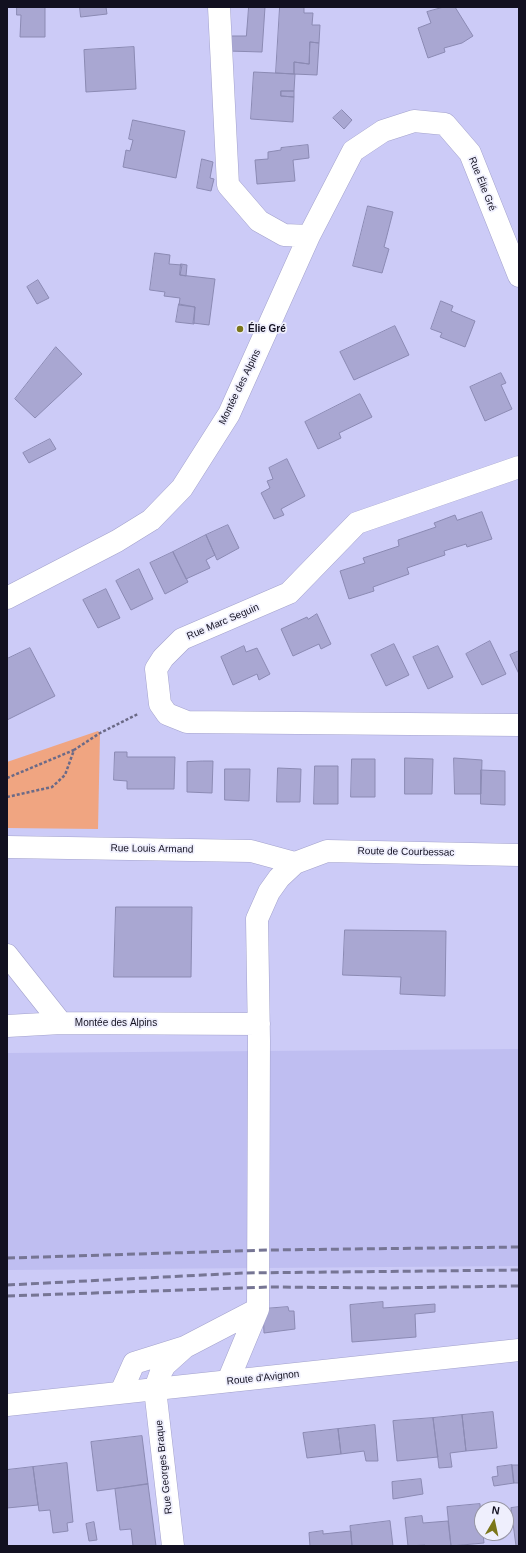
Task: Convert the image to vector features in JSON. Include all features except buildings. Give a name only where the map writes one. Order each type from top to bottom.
[{"type":"street","points":[[219,7],[228,185],[259,221],[284,235],[309,236]]},
{"type":"street","name":"Rue Élie Gré","points":[[309,236],[353,151],[383,131],[414,121],[445,124],[470,153],[519,276]]},
{"type":"street","name":"Montée des Alpins","points":[[7,598],[117,542],[146,524],[182,488],[229,414],[309,236]]},
{"type":"street","name":"Rue Marc Seguin","points":[[160,704],[156,669],[182,639],[289,593],[357,523],[519,467]]},
{"type":"street","points":[[160,704],[167,714],[187,722],[519,725]]},
{"type":"street","name":"Rue Louis Armand","points":[[7,847],[251,851],[295,864]]},
{"type":"street","name":"Route de Courbessac","points":[[258,1309],[259,1024],[257,919],[269,892],[279,878],[295,864],[327,851],[519,855]]},
{"type":"street","name":"Montée des Alpins","points":[[7,955],[61,1023],[259,1024]]},
{"type":"street","points":[[7,1026],[61,1023]]},
{"type":"street","points":[[121,1392],[134,1363],[185,1347],[258,1309]]},
{"type":"street","points":[[228,1381],[258,1309]]},
{"type":"street","points":[[155,1389],[160,1372],[165,1365],[185,1347]]},
{"type":"street","name":"Route d'Avignon","points":[[7,1405],[519,1350]]},
{"type":"street","name":"Rue Georges Braque","points":[[155,1389],[173,1546]]},
{"type":"path","points":[[7,778],[74,750],[100,733],[160,704]]},
{"type":"path","points":[[7,796],[52,787],[65,775],[74,750]]},
{"type":"shaded area","points":[[98,731],[100,733],[98,829],[7,828],[7,762]]},
{"type":"shaded area","points":[[519,1049],[519,1266],[7,1270],[7,1053]]},
{"type":"railway","points":[[7,1258],[269,1250],[519,1247]]},
{"type":"railway","points":[[7,1285],[243,1273],[519,1270]]},
{"type":"railway","points":[[7,1296],[270,1287],[387,1288],[519,1286]]},
{"type":"place","name":"Élie Gré","points":[[240,329]]}]
